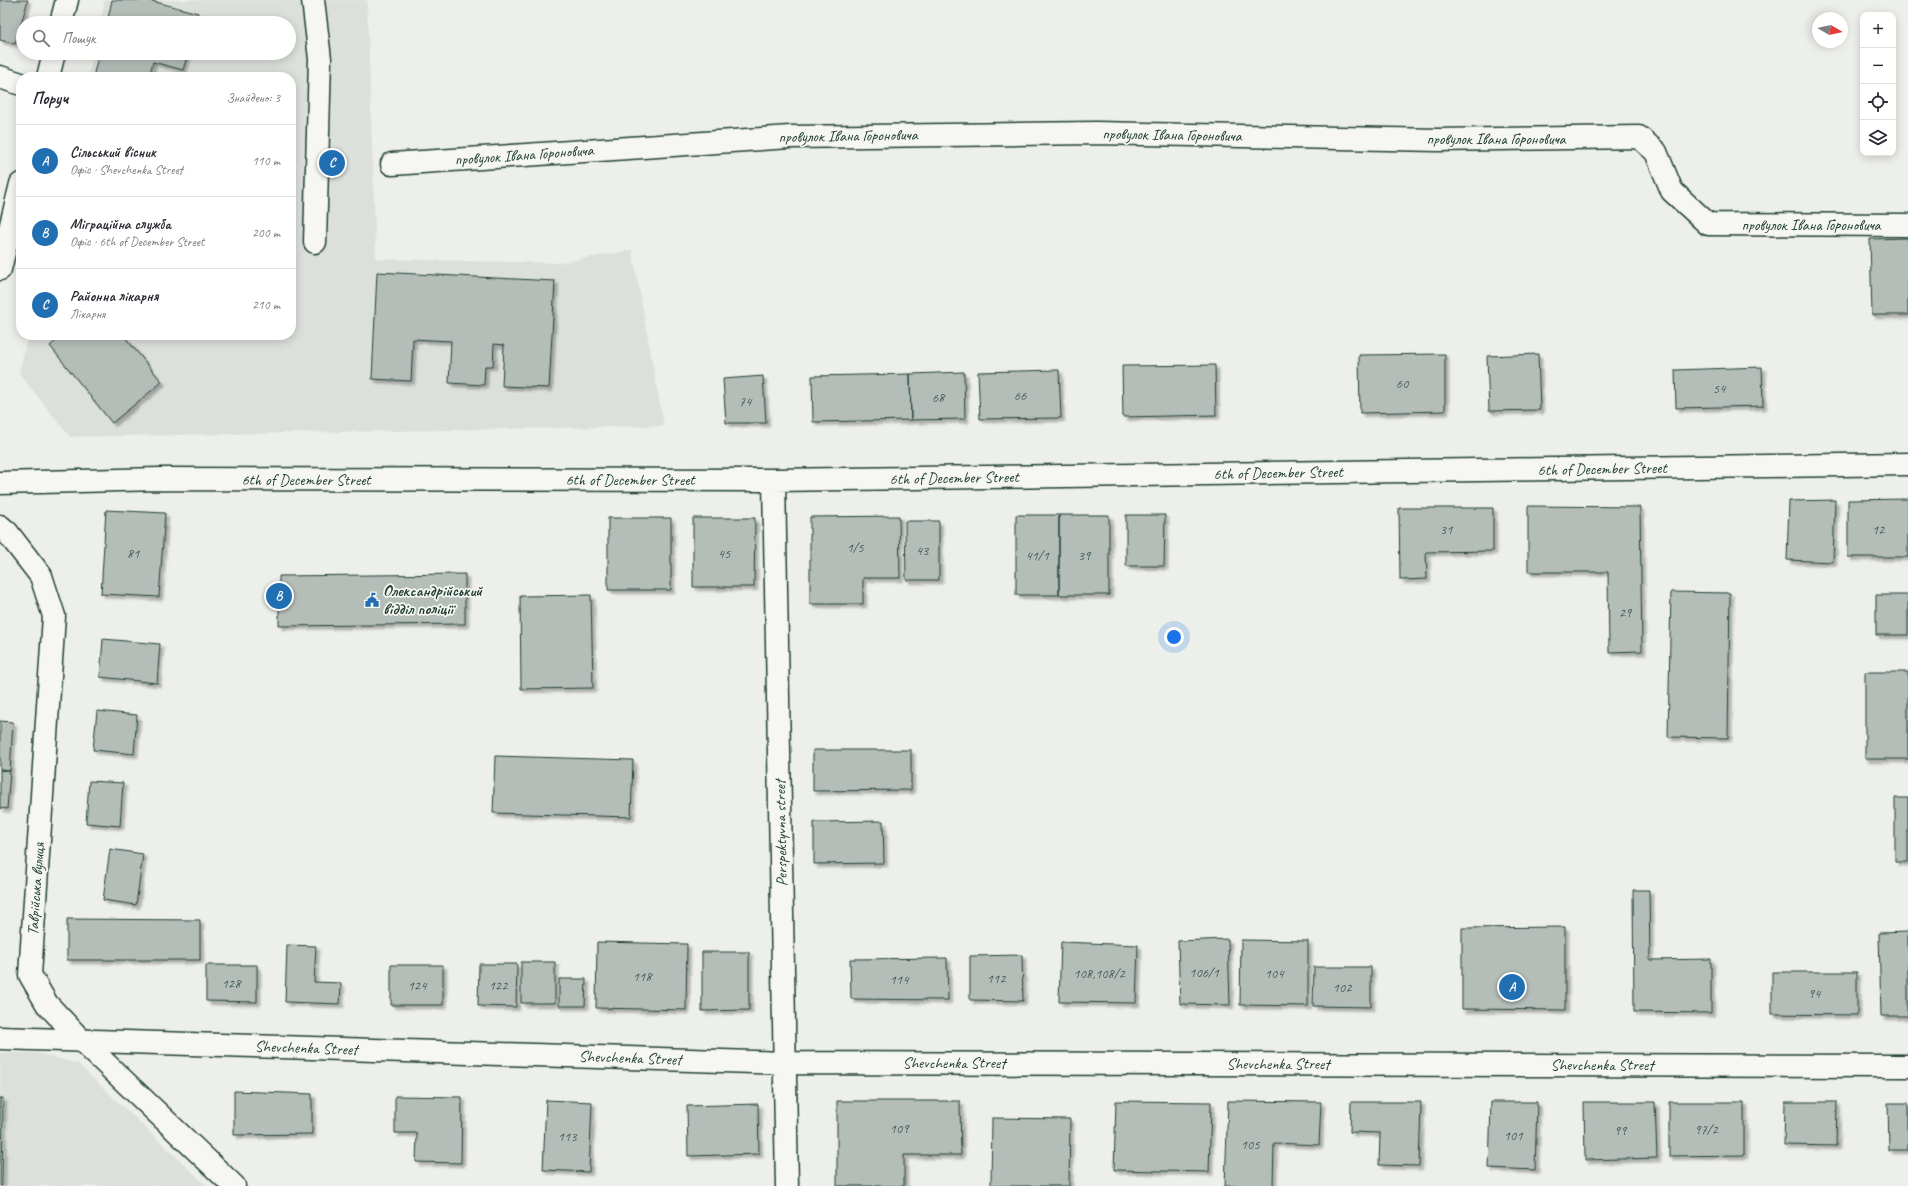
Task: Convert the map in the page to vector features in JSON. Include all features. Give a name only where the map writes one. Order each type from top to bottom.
[{"type":"street","points":[[63,16],[67,0]]},
{"type":"street","points":[[313,0],[320,59],[315,242]]},
{"type":"street","points":[[49,72],[52,60]]},
{"type":"street","points":[[0,77],[16,82]]},
{"type":"street","name":"провулок Івана Гороновича","points":[[392,164],[790,137],[1096,133],[1438,140],[1639,137],[1656,152],[1672,191],[1708,224],[1908,225]]},
{"type":"street","points":[[0,269],[16,204]]},
{"type":"street","name":"6th of December Street","points":[[0,483],[159,480],[774,480],[1908,464]]},
{"type":"street","name":"Perspektyvna street","points":[[774,480],[788,1186]]},
{"type":"street","name":"Таврійська вулиця","points":[[0,526],[7,532],[41,576],[54,616],[30,975],[47,1004],[81,1040],[234,1186]]},
{"type":"street","name":"Shevchenka Street","points":[[0,1038],[785,1063],[1908,1066]]},
{"type":"shaded area","points":[[105,0],[367,0],[376,259],[557,263],[632,250],[664,426],[70,437],[19,373],[27,340],[296,340],[296,72],[89,72],[92,60],[296,60],[296,16],[102,16]]},
{"type":"shaded area","points":[[0,1053],[38,1053],[78,1064],[207,1186],[0,1186]]},
{"type":"building","points":[[0,0],[28,0],[23,16],[16,16],[15,44],[0,40]]},
{"type":"building","points":[[112,0],[148,0],[198,13],[197,16],[109,16]]},
{"type":"building","points":[[97,60],[186,60],[183,70],[153,62],[150,72],[94,72]]},
{"type":"building","points":[[1908,238],[1908,315],[1872,315],[1870,239]]},
{"type":"building","points":[[377,272],[555,281],[549,388],[502,386],[504,345],[494,344],[493,366],[485,366],[484,385],[449,383],[451,341],[413,339],[411,381],[372,379]]},
{"type":"building","points":[[57,340],[127,340],[162,382],[112,423],[50,346]]},
{"type":"building","points":[[1445,354],[1445,411],[1360,413],[1359,355]]},
{"type":"building","points":[[1538,354],[1540,410],[1489,411],[1487,356]]},
{"type":"building","points":[[1215,365],[1216,415],[1123,417],[1122,366]]},
{"type":"building","points":[[1762,367],[1763,406],[1676,408],[1675,370]]},
{"type":"building","points":[[1059,370],[1061,418],[980,419],[978,372]]},
{"type":"building","points":[[964,372],[965,419],[911,420],[910,374]]},
{"type":"building","points":[[910,374],[911,420],[813,422],[812,376]]},
{"type":"building","points":[[763,376],[766,423],[726,423],[723,379]]},
{"type":"building","points":[[1908,499],[1908,557],[1848,557],[1848,500]]},
{"type":"building","points":[[1835,500],[1833,562],[1787,560],[1789,501]]},
{"type":"building","points":[[1528,506],[1640,507],[1642,651],[1609,652],[1608,572],[1528,572]]},
{"type":"building","points":[[1399,508],[1493,508],[1493,551],[1426,552],[1427,579],[1400,580]]},
{"type":"building","points":[[106,510],[165,513],[159,597],[101,594]]},
{"type":"building","points":[[1016,515],[1059,515],[1059,595],[1016,595]]},
{"type":"building","points":[[1059,515],[1109,515],[1109,595],[1059,595]]},
{"type":"building","points":[[1126,515],[1165,515],[1164,566],[1126,566]]},
{"type":"building","points":[[899,516],[900,578],[863,578],[863,604],[810,604],[810,517]]},
{"type":"building","points":[[608,518],[671,518],[671,590],[608,590]]},
{"type":"building","points":[[693,518],[755,518],[754,587],[693,587]]},
{"type":"building","points":[[905,521],[939,521],[939,580],[906,580]]},
{"type":"building","name":"Олександрійський відділ поліції","points":[[465,574],[465,624],[279,626],[279,576]]},
{"type":"building","points":[[1671,592],[1730,593],[1728,738],[1668,737]]},
{"type":"building","points":[[591,595],[593,688],[521,689],[520,596]]},
{"type":"building","points":[[1876,595],[1908,595],[1908,635],[1876,635]]},
{"type":"building","points":[[103,639],[160,644],[157,683],[100,677]]},
{"type":"building","points":[[1865,672],[1908,672],[1908,759],[1865,759]]},
{"type":"building","points":[[97,711],[137,715],[134,754],[93,750]]},
{"type":"building","points":[[0,721],[13,722],[10,771],[0,770]]},
{"type":"building","points":[[813,750],[911,750],[911,790],[813,791]]},
{"type":"building","points":[[495,756],[633,760],[631,817],[493,813]]},
{"type":"building","points":[[0,770],[10,771],[7,809],[0,808]]},
{"type":"building","points":[[89,781],[123,783],[120,826],[86,823]]},
{"type":"building","points":[[1895,798],[1908,798],[1908,862],[1895,862]]},
{"type":"building","points":[[883,821],[884,863],[814,864],[814,822]]},
{"type":"building","points":[[110,849],[143,854],[136,905],[103,900]]},
{"type":"building","points":[[1633,890],[1649,890],[1650,960],[1711,959],[1711,1013],[1634,1012]]},
{"type":"building","points":[[67,919],[200,920],[200,960],[67,960]]},
{"type":"building","points":[[1565,927],[1565,1010],[1462,1009],[1462,928]]},
{"type":"building","points":[[1908,932],[1908,1016],[1881,1016],[1879,933]]},
{"type":"building","points":[[1228,939],[1230,1005],[1180,1004],[1178,941]]},
{"type":"building","points":[[1241,940],[1308,941],[1308,1006],[1240,1005]]},
{"type":"building","points":[[597,942],[687,944],[686,1010],[596,1008]]},
{"type":"building","points":[[1061,942],[1138,945],[1136,1003],[1059,1002]]},
{"type":"building","points":[[287,945],[316,946],[314,982],[341,983],[340,1004],[285,1002]]},
{"type":"building","points":[[702,952],[749,952],[749,1010],[702,1011]]},
{"type":"building","points":[[1022,955],[1023,1001],[970,1000],[970,956]]},
{"type":"building","points":[[947,958],[948,1000],[851,999],[850,959]]},
{"type":"building","points":[[521,962],[555,962],[555,1003],[521,1003]]},
{"type":"building","points":[[479,964],[517,964],[516,1007],[478,1006]]},
{"type":"building","points":[[206,965],[257,965],[257,1002],[206,1001]]},
{"type":"building","points":[[391,965],[443,965],[443,1005],[391,1005]]},
{"type":"building","points":[[1314,967],[1371,967],[1371,1007],[1313,1006]]},
{"type":"building","points":[[1772,972],[1857,972],[1857,1015],[1772,1014]]},
{"type":"building","points":[[559,979],[586,979],[585,1006],[559,1006]]},
{"type":"building","points":[[234,1091],[312,1094],[312,1134],[234,1135]]},
{"type":"building","points":[[395,1096],[462,1097],[461,1163],[416,1162],[417,1133],[395,1133]]},
{"type":"building","points":[[0,1098],[3,1098],[2,1186],[0,1186]]},
{"type":"building","points":[[546,1100],[592,1102],[589,1172],[543,1170]]},
{"type":"building","points":[[837,1101],[960,1101],[961,1155],[904,1155],[904,1186],[837,1186]]},
{"type":"building","points":[[1116,1101],[1211,1102],[1209,1172],[1114,1170]]},
{"type":"building","points":[[1228,1101],[1321,1102],[1319,1145],[1274,1143],[1273,1186],[1225,1186]]},
{"type":"building","points":[[1351,1102],[1421,1102],[1419,1166],[1379,1165],[1380,1133],[1350,1132]]},
{"type":"building","points":[[1491,1102],[1537,1102],[1535,1170],[1489,1168]]},
{"type":"building","points":[[1584,1102],[1655,1102],[1657,1158],[1585,1160]]},
{"type":"building","points":[[1669,1102],[1744,1102],[1744,1155],[1669,1156]]},
{"type":"building","points":[[1785,1102],[1837,1102],[1836,1146],[1784,1145]]},
{"type":"building","points":[[1888,1103],[1908,1103],[1908,1150],[1889,1150]]},
{"type":"building","points":[[758,1104],[759,1154],[688,1156],[687,1106]]},
{"type":"building","points":[[992,1118],[1070,1119],[1069,1186],[991,1186]]},
{"type":"place","name":"Районна лікарня","points":[[332,163]]},
{"type":"place","name":"Міграційна служба","points":[[279,596]]},
{"type":"place","name":"Олександрійський відділ поліції","points":[[372,600]]},
{"type":"place","name":"Сільський вісник","points":[[1512,987]]}]
